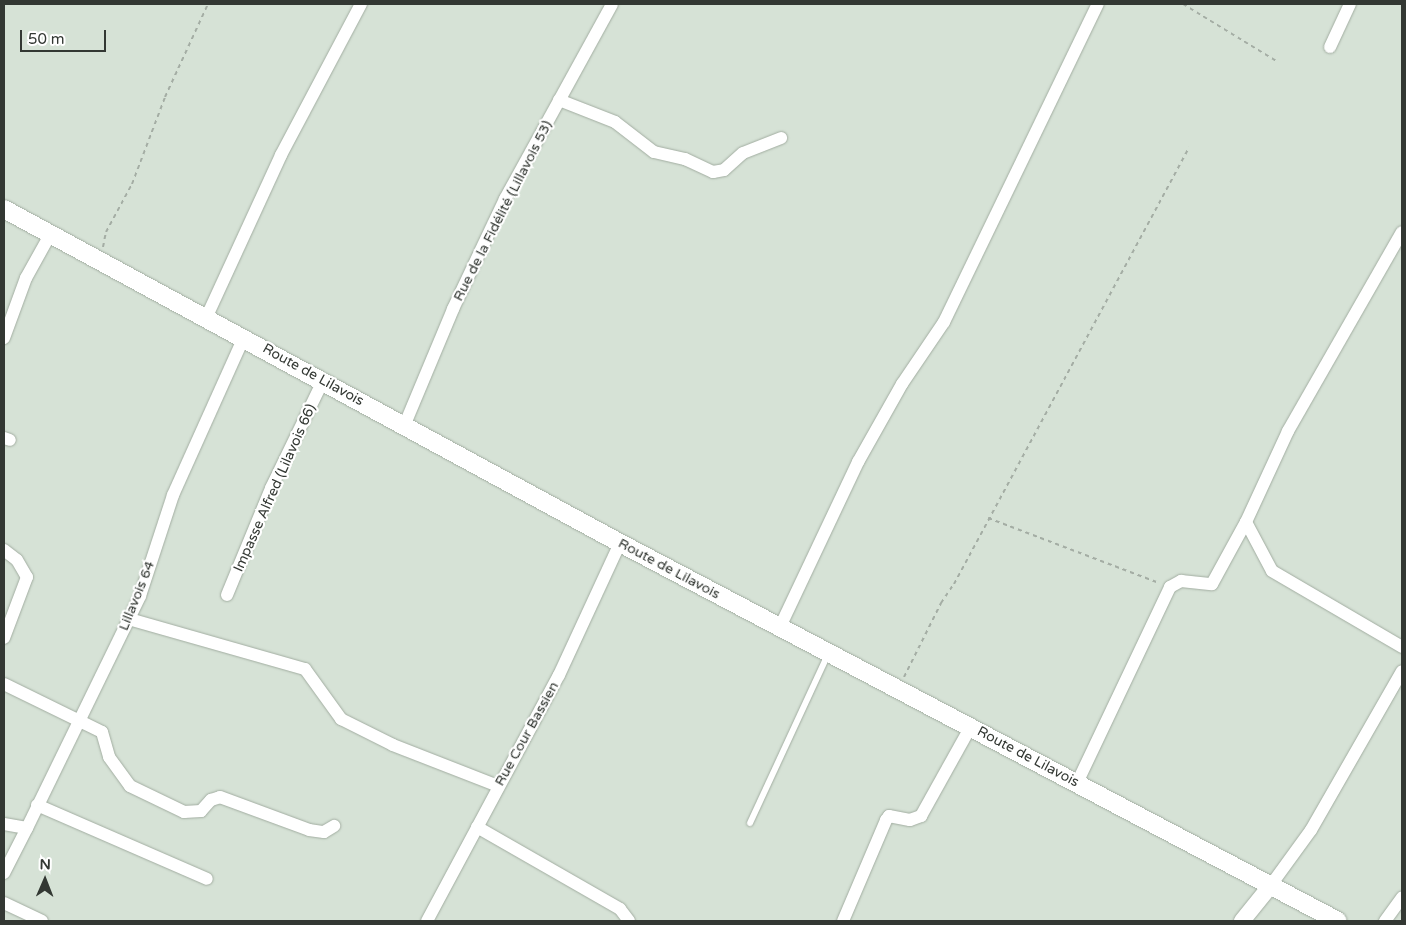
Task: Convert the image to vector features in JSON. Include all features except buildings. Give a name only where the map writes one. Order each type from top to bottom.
[{"type":"main road","name":"Route de Lilavois","points":[[4,209],[207,316],[620,543],[899,688],[1338,921]]},
{"type":"street","points":[[207,316],[282,155],[362,4]]},
{"type":"street","name":"Rue de la Fidélité (Lillavois 53)","points":[[405,424],[493,224],[612,4]]},
{"type":"street","points":[[780,627],[858,462],[902,384],[944,322],[1098,4]]},
{"type":"street","points":[[1330,47],[1350,4]]},
{"type":"street","points":[[559,100],[615,122],[654,152],[685,159],[713,172],[724,170],[743,153],[781,138]]},
{"type":"street","points":[[1077,783],[1170,587],[1182,581],[1212,584],[1246,522],[1288,431],[1402,232]]},
{"type":"street","points":[[4,338],[26,278],[51,233]]},
{"type":"street","name":"Lillavois 64","points":[[4,873],[78,718],[129,619],[173,495],[244,337]]},
{"type":"street","name":"Impasse Alfred (Lilavois 66)","points":[[227,596],[272,488],[323,381]]},
{"type":"street","points":[[1246,522],[1272,570],[1402,647]]},
{"type":"street","name":"Rue Cour Bassien","points":[[427,921],[559,675],[620,543]]},
{"type":"street","points":[[4,550],[17,560],[27,577],[4,638]]},
{"type":"street","points":[[129,619],[305,669],[341,718],[393,746],[498,786]]},
{"type":"street","points":[[1242,921],[1271,885],[1310,830],[1402,671]]},
{"type":"street","points":[[4,684],[78,718],[102,732],[108,758],[130,786],[184,812],[201,811],[212,800],[220,797],[309,830],[324,832],[334,826]]},
{"type":"street","points":[[843,921],[886,820],[890,816],[910,820],[921,816],[971,726]]},
{"type":"street","points":[[37,805],[207,879]]},
{"type":"street","points":[[4,824],[27,828]]},
{"type":"street","points":[[477,827],[620,909],[629,921]]},
{"type":"street","points":[[1385,921],[1402,898]]},
{"type":"street","points":[[4,903],[42,921]]},
{"type":"lane","points":[[750,823],[829,652]]},
{"type":"path","points":[[99,258],[106,232],[132,184],[165,97],[208,4]]},
{"type":"path","points":[[1182,4],[1278,62]]},
{"type":"path","points":[[899,688],[988,518],[1189,147]]},
{"type":"path","points":[[988,518],[1170,587]]}]
